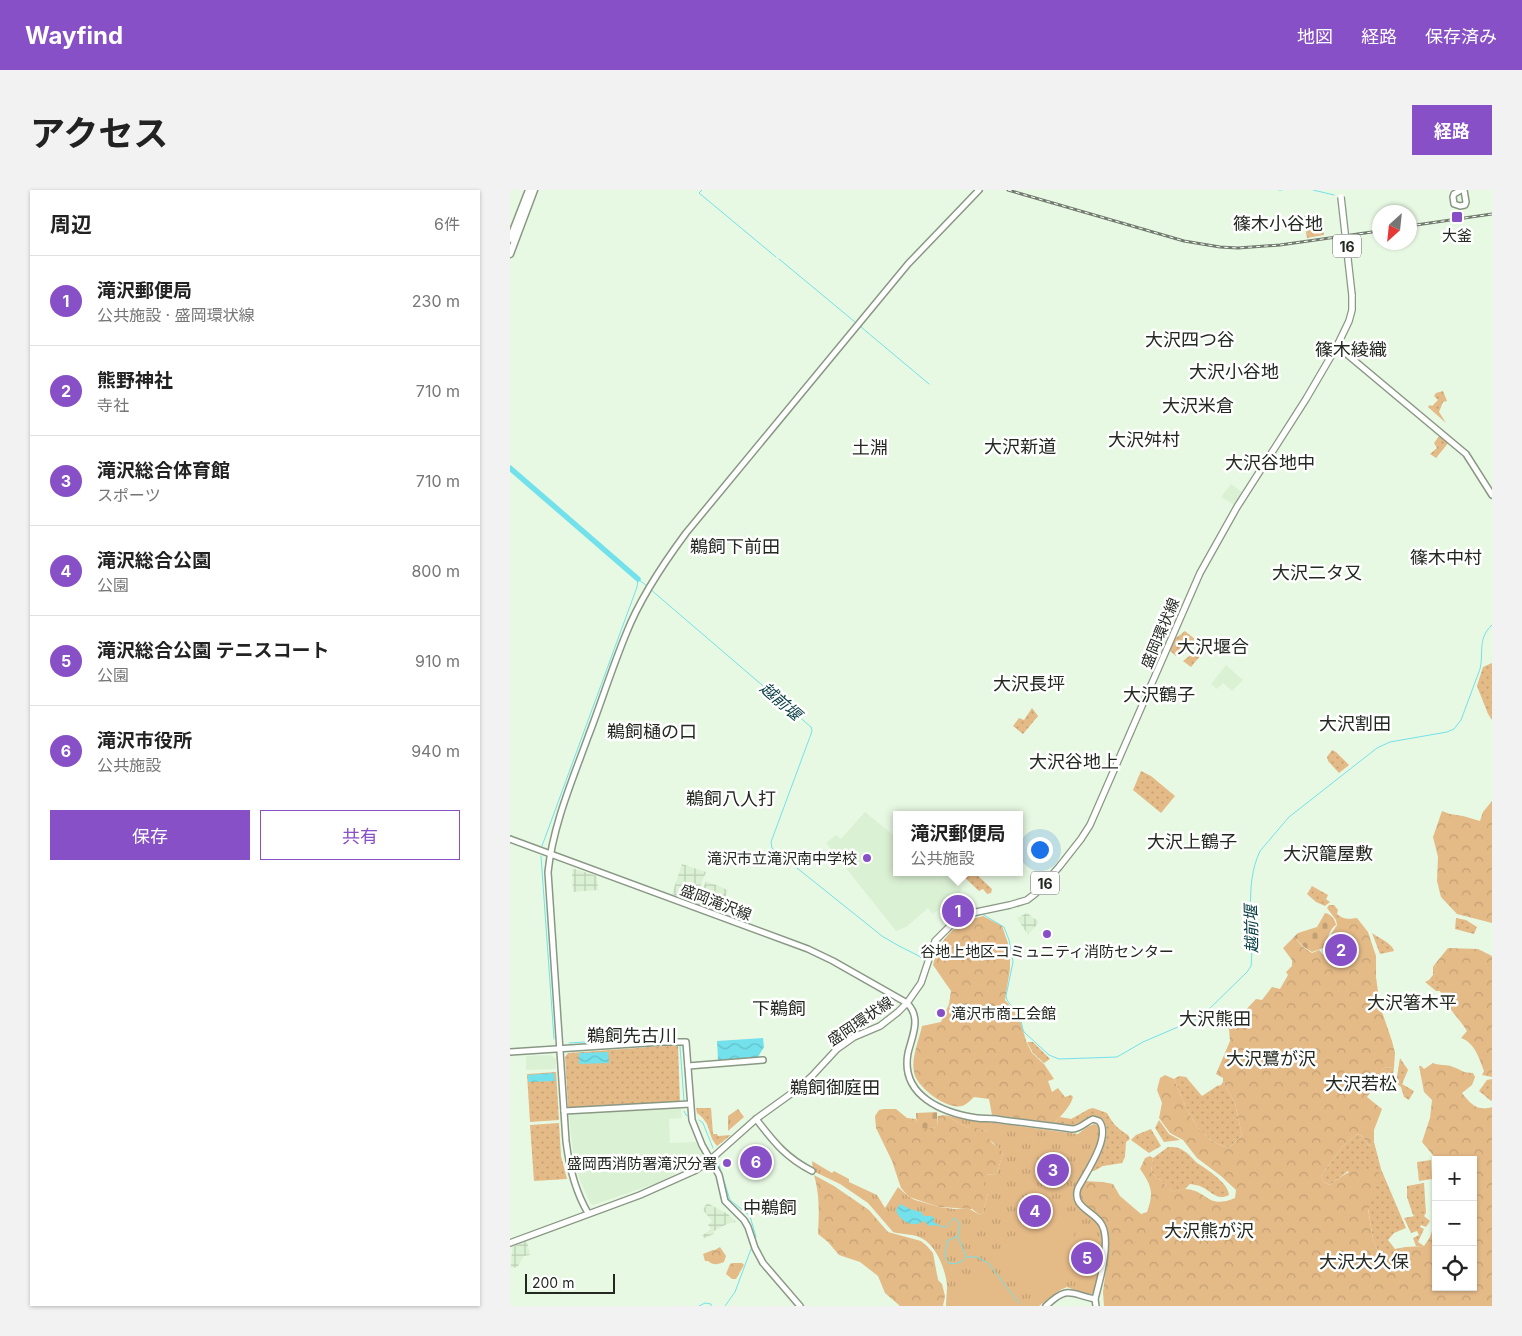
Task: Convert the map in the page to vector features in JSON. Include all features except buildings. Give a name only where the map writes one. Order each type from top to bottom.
[{"type":"highway","points":[[510,239],[528,190]]},
{"type":"highway","points":[[510,254],[534,190]]},
{"type":"main road","name":"盛岡環状線","points":[[510,1242],[671,1182],[696,1170],[756,1119],[799,1088],[837,1048],[854,1037],[891,1019],[907,1003],[921,983],[935,941],[945,930],[968,914],[1027,900],[1036,893],[1059,867],[1087,831],[1200,574],[1241,500],[1306,399],[1337,346],[1349,320],[1352,310],[1352,295],[1341,190]]},
{"type":"street","points":[[588,1214],[580,1200],[566,1141],[548,872],[550,854],[569,788],[626,633],[649,588],[686,533],[908,264],[979,190]]},
{"type":"street","points":[[1337,346],[1466,454],[1492,495]]},
{"type":"street","name":"盛岡滝沢線","points":[[510,839],[808,949],[833,960],[907,1003]]},
{"type":"street","points":[[907,1003],[911,1007],[916,1024],[906,1064],[908,1075],[913,1086],[930,1103],[952,1113],[976,1118],[1072,1129],[1080,1128],[1093,1119],[1102,1124],[1104,1129],[1100,1146],[1076,1195],[1078,1201],[1101,1223],[1104,1230],[1104,1254],[1095,1299],[1096,1306]]},
{"type":"street","points":[[510,1052],[684,1041],[686,1045],[690,1104],[694,1125],[702,1145],[719,1175],[725,1201],[744,1220],[758,1256],[800,1306]]},
{"type":"street","points":[[688,1066],[763,1060]]},
{"type":"street","points":[[564,1111],[690,1104]]},
{"type":"street","points":[[756,1119],[792,1160],[812,1171]]},
{"type":"street","points":[[1046,1306],[1056,1297],[1067,1292],[1074,1292],[1095,1299]]},
{"type":"shaded area","points":[[1231,484],[1242,492],[1234,505],[1221,497]]},
{"type":"shaded area","points":[[1226,665],[1243,680],[1232,691],[1223,683],[1217,689],[1211,684]]},
{"type":"shaded area","name":"滝沢市立滝沢南中学校","points":[[865,812],[893,835],[893,876],[948,876],[962,888],[959,894],[933,914],[928,908],[906,927],[896,931],[826,843],[836,835],[841,839]]},
{"type":"shaded area","points":[[682,864],[706,872],[694,902],[672,894]]},
{"type":"shaded area","points":[[572,868],[597,876],[598,890],[573,892]]},
{"type":"shaded area","points":[[706,881],[728,890],[720,911],[697,904]]},
{"type":"shaded area","points":[[1027,913],[1039,922],[1028,935],[1017,918]]},
{"type":"shaded area","points":[[551,1055],[556,1059],[556,1069],[526,1070],[526,1056]]},
{"type":"shaded area","points":[[681,1108],[682,1118],[669,1119],[670,1143],[696,1142],[703,1155],[702,1158],[660,1182],[593,1205],[590,1203],[579,1178],[573,1152],[569,1116],[571,1114]]},
{"type":"shaded area","points":[[707,1203],[728,1214],[736,1222],[727,1224],[714,1231],[714,1234],[704,1238],[702,1236],[711,1229],[708,1225],[712,1221],[703,1210]]},
{"type":"shaded area","points":[[527,1241],[530,1255],[524,1256],[518,1266],[511,1267],[512,1247]]},
{"type":"green space","points":[[1321,215],[1324,235],[1307,238],[1303,216]]},
{"type":"green space","points":[[1443,391],[1447,401],[1443,402],[1439,412],[1446,423],[1428,407],[1438,400],[1434,396],[1436,393]]},
{"type":"green space","points":[[1440,435],[1449,442],[1436,458],[1430,454],[1437,448],[1434,443]]},
{"type":"green space","points":[[1185,631],[1196,640],[1176,656],[1169,650],[1172,641]]},
{"type":"green space","points":[[1202,646],[1206,649],[1191,667],[1183,661]]},
{"type":"green space","points":[[1492,663],[1492,720],[1477,686],[1483,667]]},
{"type":"green space","points":[[1032,708],[1038,716],[1023,734],[1013,726],[1019,718],[1024,720]]},
{"type":"green space","points":[[1332,750],[1349,765],[1339,773],[1328,761],[1327,757]]},
{"type":"green space","points":[[1141,771],[1151,776],[1175,796],[1161,813],[1133,790]]},
{"type":"green space","points":[[1492,801],[1492,923],[1457,914],[1441,897],[1437,881],[1438,857],[1433,837],[1442,811],[1480,821],[1483,812]]},
{"type":"green space","points":[[963,876],[978,876],[992,889],[991,893],[987,894],[983,889],[979,891]]},
{"type":"green space","points":[[1312,886],[1328,895],[1326,899],[1330,902],[1325,906],[1316,902],[1307,894]]},
{"type":"green space","points":[[1329,905],[1334,905],[1338,910],[1337,914],[1342,917],[1349,919],[1357,918],[1368,932],[1376,956],[1376,977],[1380,1006],[1395,1053],[1394,1067],[1383,1068],[1377,1083],[1367,1097],[1382,1109],[1374,1130],[1374,1142],[1369,1146],[1362,1136],[1357,1134],[1342,1147],[1321,1176],[1324,1182],[1330,1185],[1353,1170],[1365,1169],[1380,1173],[1368,1209],[1373,1239],[1382,1262],[1405,1247],[1424,1246],[1432,1231],[1432,1291],[1477,1291],[1477,1156],[1434,1156],[1422,1142],[1430,1118],[1432,1100],[1424,1092],[1419,1066],[1424,1069],[1433,1063],[1473,1073],[1475,1077],[1472,1085],[1462,1093],[1474,1106],[1482,1108],[1492,1107],[1492,1306],[1104,1306],[1103,1292],[1108,1253],[1103,1220],[1083,1204],[1078,1195],[1084,1181],[1113,1184],[1120,1196],[1141,1214],[1147,1212],[1151,1200],[1151,1190],[1140,1169],[1145,1158],[1150,1156],[1153,1158],[1151,1172],[1173,1192],[1184,1189],[1193,1190],[1213,1201],[1219,1202],[1235,1198],[1236,1190],[1197,1158],[1183,1140],[1170,1133],[1159,1118],[1162,1103],[1157,1090],[1160,1078],[1165,1075],[1174,1079],[1195,1123],[1214,1142],[1229,1148],[1242,1135],[1235,1103],[1223,1082],[1223,1078],[1216,1074],[1230,1041],[1229,1029],[1225,1026],[1227,1021],[1240,1016],[1256,999],[1262,1000],[1272,987],[1280,989],[1288,975],[1286,972],[1292,966],[1292,960],[1283,948],[1294,937],[1312,953],[1319,950],[1328,960],[1346,952],[1343,944],[1331,934],[1337,925],[1336,920],[1327,908]]},
{"type":"green space","points":[[1325,913],[1332,917],[1336,925],[1331,930],[1325,943],[1326,947],[1312,952],[1294,937],[1298,933],[1317,927]]},
{"type":"green space","points":[[983,916],[1002,926],[1010,949],[1010,969],[1005,1000],[1019,1016],[1026,1041],[1032,1053],[1044,1064],[1054,1079],[1048,1081],[1052,1092],[1058,1088],[1065,1097],[1071,1095],[1073,1097],[1068,1108],[1054,1123],[992,1115],[989,1099],[974,1097],[962,1106],[948,1104],[933,1096],[916,1078],[913,1067],[922,1026],[941,1022],[949,1004],[951,991],[933,965],[937,951],[949,933],[955,928],[967,920]]},
{"type":"green space","points":[[1456,918],[1466,920],[1477,927],[1474,934],[1455,929]]},
{"type":"green space","points":[[1372,933],[1393,948],[1394,951],[1380,954]]},
{"type":"green space","points":[[1448,948],[1478,949],[1492,956],[1492,1077],[1482,1075],[1484,1071],[1476,1051],[1470,1043],[1461,1038],[1467,1031],[1447,1005],[1441,991],[1435,964]]},
{"type":"green space","points":[[1435,964],[1442,996],[1440,991],[1436,991],[1425,982],[1433,975]]},
{"type":"green space","points":[[1027,1042],[1033,1042],[1050,1059],[1044,1063],[1033,1053]]},
{"type":"green space","points":[[678,1045],[680,1103],[570,1109],[568,1107],[565,1057],[568,1053]]},
{"type":"green space","points":[[1400,1058],[1408,1070],[1402,1084],[1414,1091],[1409,1100],[1404,1097],[1401,1087],[1396,1083]]},
{"type":"green space","points":[[1394,1067],[1392,1085],[1390,1084],[1388,1088],[1377,1083],[1383,1068]]},
{"type":"green space","points":[[556,1072],[559,1120],[530,1122],[527,1074]]},
{"type":"green space","points":[[1179,1076],[1186,1077],[1202,1096],[1223,1082],[1235,1103],[1242,1135],[1229,1148],[1207,1137],[1195,1123],[1174,1079]]},
{"type":"green space","points":[[1492,1079],[1491,1101],[1479,1091],[1487,1080]]},
{"type":"green space","points":[[696,1108],[711,1108],[713,1134],[718,1136],[731,1135],[717,1146],[711,1137],[705,1121],[697,1113]]},
{"type":"green space","points":[[1093,1108],[1107,1113],[1130,1139],[1126,1142],[1125,1157],[1122,1163],[1103,1166],[1092,1171],[1106,1139],[1106,1126],[1103,1121],[1092,1117],[1076,1126],[1054,1123],[1060,1117],[1071,1119]]},
{"type":"green space","points":[[738,1109],[744,1117],[728,1131],[728,1116]]},
{"type":"green space","points":[[896,1109],[907,1118],[916,1119],[918,1128],[938,1127],[938,1116],[944,1115],[969,1128],[980,1128],[986,1131],[992,1143],[1000,1148],[1003,1153],[997,1173],[994,1175],[987,1174],[988,1193],[983,1213],[980,1215],[972,1209],[939,1207],[909,1197],[901,1188],[892,1161],[876,1128],[875,1116],[879,1110]]},
{"type":"green space","points":[[937,1112],[938,1127],[917,1129],[916,1113]]},
{"type":"green space","points":[[944,1115],[1078,1134],[1087,1127],[1094,1124],[1098,1125],[1100,1146],[1073,1196],[1075,1202],[1101,1226],[1105,1241],[1094,1293],[1087,1295],[1067,1287],[1039,1306],[946,1306],[947,1286],[945,1273],[933,1248],[923,1239],[916,1236],[893,1232],[868,1203],[840,1184],[813,1171],[812,1161],[877,1195],[885,1208],[898,1187],[915,1200],[939,1207],[968,1208],[980,1215],[983,1213],[988,1193],[984,1185],[986,1174],[994,1175],[997,1173],[1003,1153],[989,1139],[986,1131],[980,1128],[969,1128]]},
{"type":"green space","points":[[1159,1120],[1169,1134],[1180,1140],[1164,1142],[1155,1128]]},
{"type":"green space","points":[[559,1123],[561,1156],[567,1179],[534,1181],[530,1125]]},
{"type":"green space","points":[[1151,1129],[1161,1146],[1149,1153],[1131,1140],[1136,1135]]},
{"type":"green space","points":[[1357,1134],[1362,1136],[1369,1146],[1374,1142],[1381,1169],[1406,1228],[1394,1233],[1388,1240],[1395,1249],[1405,1247],[1382,1262],[1373,1239],[1368,1208],[1348,1171],[1330,1185],[1324,1182],[1321,1176],[1342,1147]]},
{"type":"green space","points":[[1168,1147],[1178,1148],[1187,1153],[1225,1185],[1229,1195],[1221,1197],[1201,1186],[1190,1184],[1185,1189],[1173,1192],[1151,1172],[1153,1158]]},
{"type":"green space","points":[[1431,1160],[1432,1179],[1419,1181],[1417,1162]]},
{"type":"green space","points":[[814,1175],[869,1210],[888,1232],[921,1241],[927,1246],[933,1253],[938,1280],[942,1284],[945,1296],[943,1306],[900,1306],[885,1293],[878,1276],[860,1262],[839,1255],[818,1234],[818,1197]]},
{"type":"green space","points":[[1424,1183],[1426,1213],[1424,1216],[1430,1221],[1426,1227],[1421,1225],[1420,1227],[1424,1229],[1418,1242],[1424,1246],[1416,1246],[1413,1238],[1419,1235],[1417,1231],[1411,1233],[1404,1218],[1415,1216],[1407,1197],[1407,1186]]},
{"type":"green space","points":[[1051,1203],[1062,1208],[1068,1215],[1073,1213],[1076,1226],[1072,1240],[1079,1243],[1062,1276],[1059,1275],[1052,1289],[1046,1286],[1041,1295],[1032,1290],[1035,1284],[1021,1282],[1012,1275],[1007,1264],[1007,1257],[1008,1250],[1019,1226],[1028,1212],[1034,1207]]},
{"type":"green space","points":[[720,1247],[726,1256],[724,1262],[714,1264],[705,1261],[703,1254]]},
{"type":"green space","points":[[742,1263],[744,1265],[736,1279],[732,1279],[726,1274],[730,1264]]},
{"type":"green space","points":[[976,1276],[988,1279],[997,1285],[1003,1294],[1006,1306],[951,1306],[952,1288],[965,1278]]},
{"type":"water","points":[[763,1038],[764,1047],[758,1057],[718,1060],[717,1041]]},
{"type":"water","points":[[608,1052],[609,1063],[579,1064],[579,1053]]},
{"type":"water","points":[[554,1073],[555,1081],[528,1082],[528,1075]]},
{"type":"water","points":[[900,1204],[921,1212],[924,1216],[932,1216],[934,1218],[933,1222],[938,1224],[937,1226],[929,1226],[924,1221],[916,1224],[906,1222],[899,1216],[896,1210]]},
{"type":"waterway","points":[[702,190],[699,193],[776,257]]},
{"type":"waterway","points":[[1313,190],[1334,195]]},
{"type":"waterway","points":[[779,259],[855,322]]},
{"type":"waterway","points":[[861,327],[929,384]]},
{"type":"waterway","name":"越前堰","points":[[510,468],[638,579]]},
{"type":"waterway","name":"越前堰","points":[[638,579],[647,586]]},
{"type":"waterway","points":[[542,846],[637,587],[638,579]]},
{"type":"waterway","name":"越前堰","points":[[650,589],[811,727],[811,734],[771,842],[772,848],[882,936],[919,956],[925,962]]},
{"type":"waterway","name":"越前堰","points":[[934,951],[943,937],[959,923],[982,914],[1004,927],[1009,940],[1013,962],[1007,999],[1019,1013],[1024,1032],[1049,1055],[1059,1059],[1117,1057],[1143,1042],[1201,1017],[1251,966],[1252,879],[1260,851],[1289,817],[1377,748],[1390,742],[1447,732],[1454,729],[1461,720],[1480,669],[1484,635],[1492,625]]},
{"type":"waterway","points":[[541,856],[554,1039]]},
{"type":"waterway","points":[[569,1043],[675,1036]]},
{"type":"waterway","points":[[680,1046],[684,1101]]},
{"type":"waterway","points":[[684,1111],[688,1116]]},
{"type":"waterway","points":[[699,1120],[703,1123],[713,1148]]},
{"type":"waterway","points":[[718,1162],[730,1200],[750,1216],[755,1239]]},
{"type":"waterway","points":[[938,1225],[945,1227],[955,1218],[960,1224],[958,1236],[947,1241],[945,1256],[949,1263],[959,1263],[966,1257],[977,1257],[988,1263],[1019,1303]]},
{"type":"waterway","points":[[958,1237],[966,1256]]},
{"type":"waterway","points":[[725,1306],[735,1292],[751,1249]]},
{"type":"waterway","points":[[699,1306],[705,1303],[711,1304],[711,1306]]},
{"type":"railway","points":[[1008,190],[1184,241],[1220,247],[1238,248],[1280,245],[1372,232]]},
{"type":"railway","points":[[1417,225],[1492,214]]},
{"type":"place","name":"大釜","points":[[1457,217]]},
{"type":"place","name":"滝沢市立滝沢南中学校","points":[[867,858]]},
{"type":"place","name":"滝沢郵便局","points":[[958,911]]},
{"type":"place","name":"谷地上地区コミュニティ消防センター","points":[[1047,934]]},
{"type":"place","name":"熊野神社","points":[[1341,950]]},
{"type":"place","name":"滝沢市商工会館","points":[[941,1013]]},
{"type":"place","name":"滝沢市役所","points":[[756,1162]]},
{"type":"place","name":"盛岡西消防署滝沢分署","points":[[727,1163]]},
{"type":"place","name":"滝沢総合体育館","points":[[1053,1170]]},
{"type":"place","name":"滝沢総合公園","points":[[1035,1211]]},
{"type":"place","name":"滝沢総合公園 テニスコート","points":[[1087,1258]]},
{"type":"district","name":"篠木小谷地","points":[[1278,223]]},
{"type":"district","name":"大沢四つ谷","points":[[1190,339]]},
{"type":"district","name":"篠木綾織","points":[[1351,349]]},
{"type":"district","name":"大沢小谷地","points":[[1234,371]]},
{"type":"district","name":"大沢米倉","points":[[1198,405]]},
{"type":"district","name":"大沢舛村","points":[[1144,439]]},
{"type":"district","name":"大沢新道","points":[[1020,446]]},
{"type":"district","name":"土淵","points":[[870,447]]},
{"type":"district","name":"大沢谷地中","points":[[1270,462]]},
{"type":"district","name":"鵜飼下前田","points":[[735,546]]},
{"type":"district","name":"篠木中村","points":[[1446,557]]},
{"type":"district","name":"大沢二タ又","points":[[1317,572]]},
{"type":"district","name":"大沢堰合","points":[[1213,646]]},
{"type":"district","name":"大沢長坪","points":[[1029,683]]},
{"type":"district","name":"大沢鶴子","points":[[1159,694]]},
{"type":"district","name":"大沢割田","points":[[1355,723]]},
{"type":"district","name":"鵜飼樋の口","points":[[652,731]]},
{"type":"district","name":"大沢谷地上","points":[[1074,761]]},
{"type":"district","name":"鵜飼八人打","points":[[731,798]]},
{"type":"district","name":"大沢上鶴子","points":[[1192,841]]},
{"type":"district","name":"大沢籠屋敷","points":[[1328,853]]},
{"type":"district","name":"大沢箸木平","points":[[1412,1002]]},
{"type":"district","name":"下鵜飼","points":[[779,1008]]},
{"type":"district","name":"大沢熊田","points":[[1215,1018]]},
{"type":"district","name":"鵜飼先古川","points":[[632,1035]]},
{"type":"district","name":"大沢鷺が沢","points":[[1271,1058]]},
{"type":"district","name":"大沢若松","points":[[1361,1083]]},
{"type":"district","name":"鵜飼御庭田","points":[[835,1087]]},
{"type":"district","name":"中鵜飼","points":[[770,1207]]},
{"type":"district","name":"大沢熊が沢","points":[[1209,1230]]},
{"type":"district","name":"大沢大久保","points":[[1364,1261]]}]
